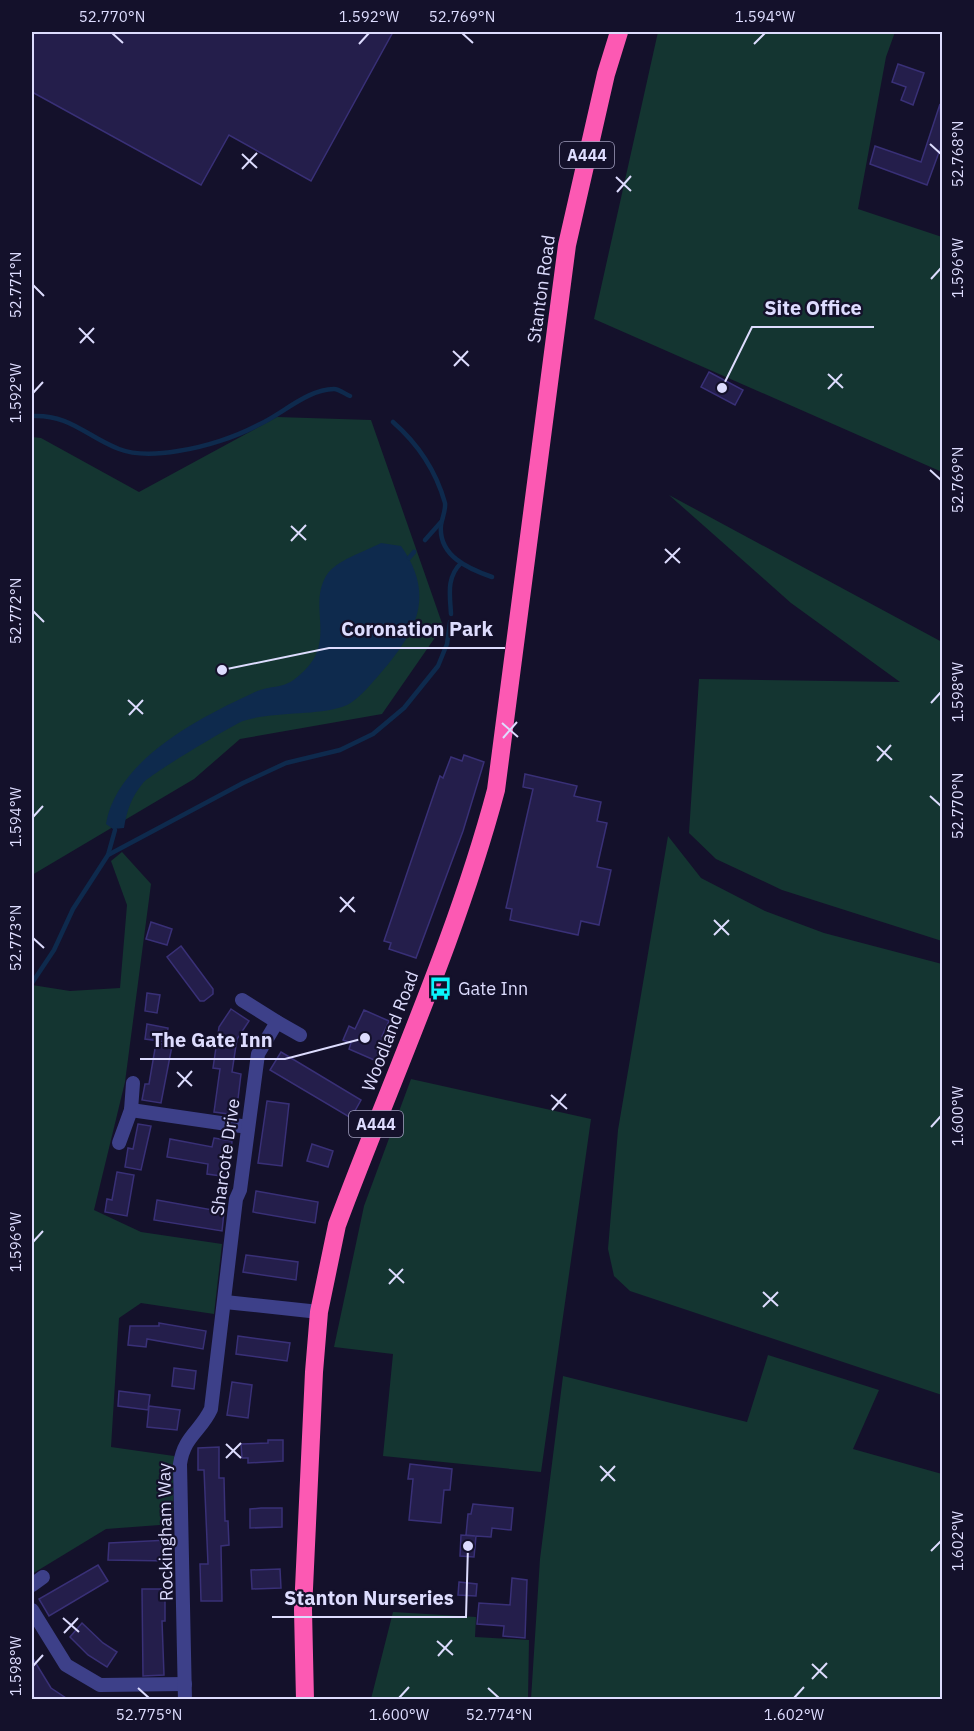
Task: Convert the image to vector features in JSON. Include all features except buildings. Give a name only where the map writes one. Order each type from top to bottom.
[{"type":"highway","name":"Stanton Road","points":[[527,558],[567,245],[578,192],[619,32]]},
{"type":"highway","name":"Woodland Road","points":[[305,1700],[303,1610],[319,1312],[337,1225],[456,922],[480,851],[496,790],[527,558]]},
{"type":"street","points":[[242,1000],[300,1035]]},
{"type":"street","name":"Sharcote Drive","points":[[225,1302],[236,1199],[240,1190],[258,1054],[277,1022]]},
{"type":"street","points":[[119,1143],[131,1110],[133,1083]]},
{"type":"street","points":[[131,1110],[248,1127]]},
{"type":"street","points":[[225,1302],[319,1312]]},
{"type":"street","name":"Rockingham Way","points":[[185,1700],[180,1464],[185,1443],[211,1409],[225,1302]]},
{"type":"street","points":[[32,1610],[66,1665],[93,1682],[113,1686],[185,1683]]},
{"type":"green space","points":[[658,32],[895,32],[886,57],[858,209],[942,237],[942,472],[594,319]]},
{"type":"green space","points":[[277,417],[371,420],[443,626],[382,714],[240,739],[194,779],[32,875],[32,437],[41,438],[139,492]]},
{"type":"green space","points":[[669,495],[942,642],[942,941],[782,890],[716,859],[689,833],[699,679],[900,682],[791,603]]},
{"type":"green space","points":[[668,836],[701,878],[765,911],[824,933],[942,964],[942,1395],[630,1291],[614,1276],[608,1249],[618,1130]]},
{"type":"green space","points":[[122,852],[151,884],[125,1082],[94,1210],[141,1232],[222,1244],[214,1314],[141,1303],[119,1318],[111,1447],[174,1456],[173,1524],[106,1529],[32,1574],[32,985],[70,991],[120,988],[127,905],[111,861]]},
{"type":"green space","points":[[411,1079],[591,1119],[541,1472],[383,1456],[393,1354],[334,1347],[364,1206]]},
{"type":"green space","points":[[768,1355],[879,1390],[853,1449],[942,1474],[942,1699],[531,1699],[540,1559],[563,1376],[747,1422]]},
{"type":"green space","points":[[393,1612],[476,1617],[475,1637],[529,1640],[528,1699],[371,1699]]},
{"type":"water","points":[[381,543],[401,546],[412,564],[418,582],[417,614],[403,644],[362,693],[347,705],[331,710],[268,716],[243,721],[174,761],[143,783],[130,804],[124,828],[113,829],[106,824],[113,801],[126,779],[164,743],[210,714],[262,689],[290,682],[304,671],[318,647],[319,600],[326,576],[336,565]]},
{"type":"waterway","points":[[32,416],[45,416],[68,422],[119,449],[141,454],[156,454],[199,447],[231,437],[268,420],[305,397],[324,390],[336,389],[350,396]]},
{"type":"waterway","points":[[393,422],[418,448],[441,491],[445,503],[441,525],[444,545],[457,560],[492,577]]},
{"type":"waterway","points":[[425,540],[441,522]]},
{"type":"waterway","points":[[409,558],[414,552]]},
{"type":"waterway","points":[[451,614],[451,581],[461,563]]},
{"type":"waterway","points":[[32,983],[54,950],[73,909],[108,855],[243,783],[286,763],[340,750],[373,734],[404,708],[438,666],[447,644],[450,622]]},
{"type":"waterway","points":[[108,855],[115,830]]},
{"type":"place","name":"Site Office","points":[[722,388]]},
{"type":"place","name":"Coronation Park","points":[[222,670]]},
{"type":"place","name":"Gate Inn","points":[[440,988]]},
{"type":"place","name":"The Gate Inn","points":[[365,1038]]},
{"type":"place","name":"Stanton Nurseries","points":[[468,1546]]}]
